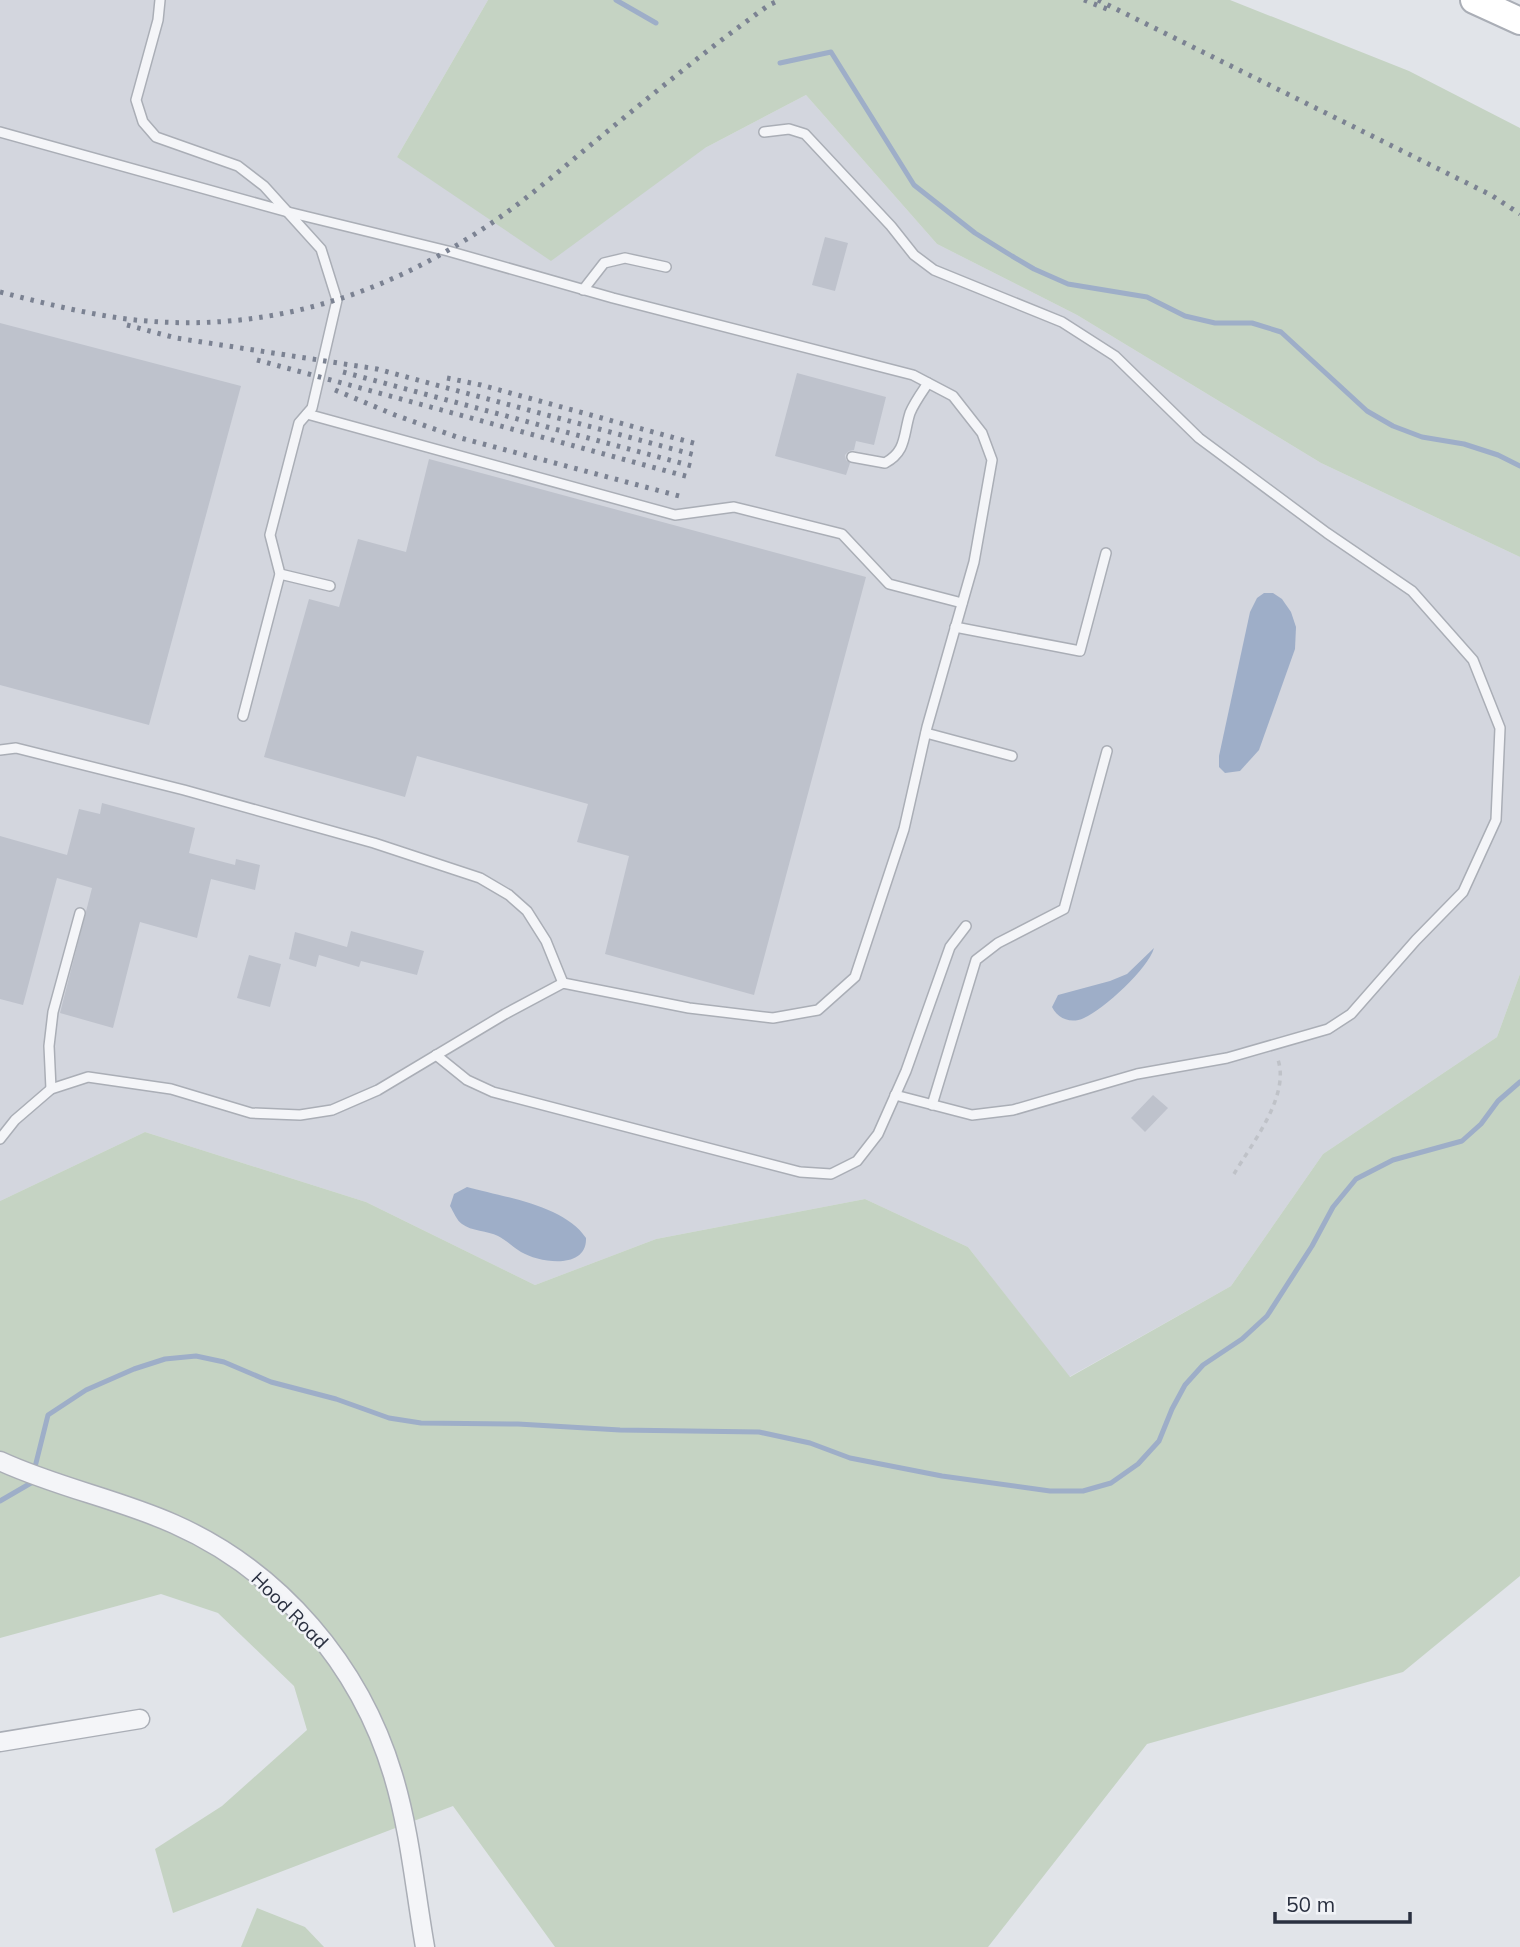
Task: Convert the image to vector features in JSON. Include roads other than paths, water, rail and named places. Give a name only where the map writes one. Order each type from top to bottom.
[{"type":"main road","points":[[1474,0],[1520,21]]},
{"type":"street","name":"Hood Road","points":[[7,1464],[76,1491],[149,1514],[210,1543],[245,1565],[309,1623],[337,1659],[372,1720],[394,1777],[425,1947]]},
{"type":"street","points":[[0,1742],[140,1719]]},
{"type":"lane","points":[[160,0],[158,20],[136,100],[143,122],[156,137],[238,166],[264,186],[321,249],[337,300],[312,408],[299,423],[270,535],[280,574],[243,716]]},
{"type":"lane","points":[[764,132],[789,129],[805,134],[891,226],[914,255],[934,270],[1062,322],[1115,356],[1199,438],[1326,533],[1412,591],[1473,660],[1500,728],[1496,820],[1462,892],[1351,1014],[1328,1030],[1227,1058],[1137,1074],[1013,1110],[972,1115],[895,1095]]},
{"type":"lane","points":[[0,132],[288,212],[448,251],[583,290],[913,375],[953,396],[982,433],[992,460],[974,562],[926,733],[904,829],[855,977],[818,1010],[773,1018],[689,1008],[563,983],[378,1090],[332,1110],[300,1115],[251,1113],[171,1089],[88,1077],[51,1089],[15,1120],[0,1139]]},
{"type":"lane","points":[[583,290],[604,263],[625,258],[666,267]]},
{"type":"lane","points":[[852,457],[885,463],[895,457],[902,446],[911,411],[928,383]]},
{"type":"lane","points":[[307,414],[675,515],[734,507],[842,534],[889,584],[962,603]]},
{"type":"lane","points":[[955,627],[1080,651],[1106,554]]},
{"type":"lane","points":[[280,574],[330,586]]},
{"type":"lane","points":[[926,733],[1012,756]]},
{"type":"lane","points":[[0,750],[27,750],[184,790],[374,844],[480,878],[509,895],[527,911],[546,942],[563,983]]},
{"type":"lane","points":[[932,1105],[976,960],[998,943],[1064,909],[1107,751]]},
{"type":"lane","points":[[51,1089],[49,1046],[53,1012],[80,913]]},
{"type":"lane","points":[[436,1055],[467,1080],[493,1092],[800,1172],[831,1174],[857,1161],[878,1134],[950,947],[966,926]]},
{"type":"water","points":[[1264,593],[1273,593],[1282,599],[1291,612],[1296,627],[1295,649],[1259,750],[1240,771],[1225,773],[1219,767],[1219,756],[1250,612],[1257,598]]},
{"type":"water","points":[[1154,948],[1134,977],[1093,1013],[1079,1020],[1070,1020],[1058,1015],[1052,1007],[1058,995],[1127,974]]},
{"type":"water","points":[[467,1187],[548,1210],[576,1227],[586,1238],[584,1248],[579,1255],[571,1259],[539,1259],[521,1252],[498,1236],[466,1226],[458,1221],[450,1206],[454,1194]]},
{"type":"waterway","points":[[616,0],[656,23]]},
{"type":"waterway","points":[[780,63],[831,52],[914,185],[975,233],[1034,269],[1068,284],[1147,297],[1185,316],[1215,323],[1252,323],[1281,332],[1367,411],[1393,426],[1422,437],[1464,444],[1498,455],[1520,466]]},
{"type":"waterway","points":[[0,1501],[31,1483],[48,1415],[86,1390],[134,1369],[165,1359],[196,1356],[224,1362],[271,1382],[336,1399],[389,1418],[421,1423],[759,1432],[810,1443],[850,1458],[942,1476],[1050,1491],[1083,1491],[1111,1483],[1138,1464],[1159,1441],[1185,1385],[1203,1365],[1242,1339],[1267,1316],[1312,1246],[1333,1207],[1356,1179],[1393,1160],[1462,1141],[1481,1124],[1498,1101],[1520,1082]]},
{"type":"railway","points":[[0,292],[104,316],[168,322],[216,322],[262,317],[308,308],[353,294],[397,277],[440,255],[497,220],[704,54],[769,5],[780,0]]},
{"type":"railway","points":[[1084,0],[1107,9]]},
{"type":"railway","points":[[1098,0],[1491,195],[1520,214]]},
{"type":"railway","points":[[127,325],[176,338],[377,369],[695,455]]},
{"type":"railway","points":[[257,360],[689,477]]},
{"type":"railway","points":[[343,372],[692,466]]},
{"type":"railway","points":[[447,378],[697,444]]},
{"type":"railway","points":[[335,390],[457,437],[683,497]]}]
